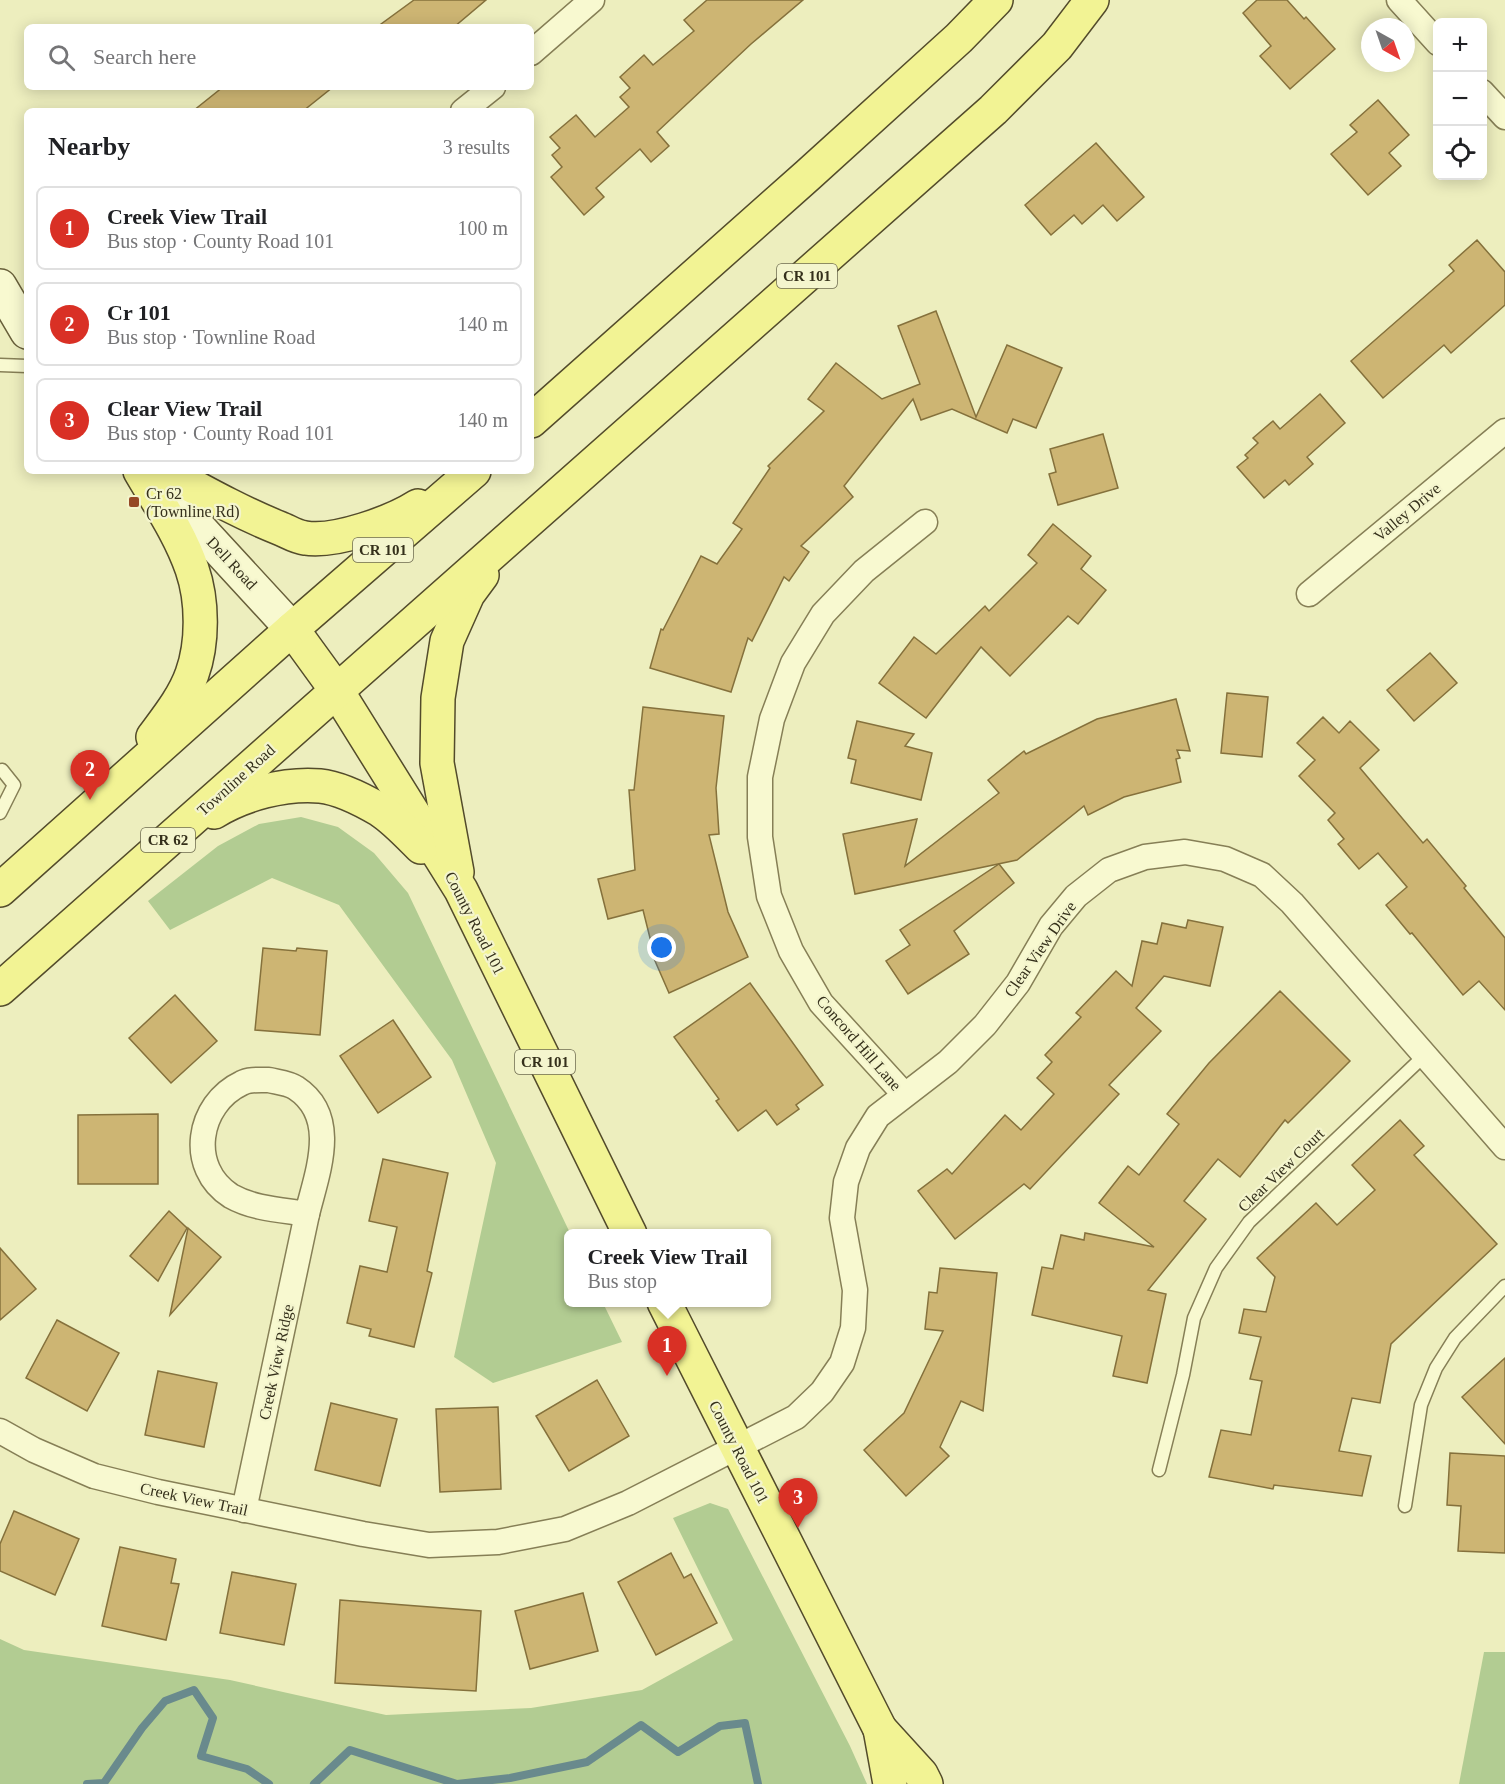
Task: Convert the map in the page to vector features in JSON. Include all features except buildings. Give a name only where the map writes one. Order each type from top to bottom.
[{"type":"main road","points":[[534,418],[808,175],[959,38],[996,0]]},
{"type":"main road","name":"CR 101","points":[[337,691],[993,111],[1057,46],[1092,0]]},
{"type":"main road","points":[[122,780],[173,710],[192,675],[199,644],[199,602],[193,569],[142,474]]},
{"type":"main road","points":[[171,474],[248,516],[304,538],[329,537],[362,530],[403,515],[468,474]]},
{"type":"main road","name":"CR 101","points":[[292,629],[470,474]]},
{"type":"main road","name":"CR 101","points":[[461,890],[438,763],[438,698],[447,641],[468,594],[509,540]]},
{"type":"main road","points":[[0,890],[292,629]]},
{"type":"main road","name":"County Road 101","points":[[292,629],[337,691],[461,890],[628,1229]]},
{"type":"main road","name":"Townline Road","points":[[0,989],[337,691]]},
{"type":"main road","points":[[172,836],[222,807],[260,792],[321,786],[344,793],[381,810],[417,843],[461,890]]},
{"type":"main road","name":"County Road 101","points":[[666,1307],[880,1729],[921,1774],[926,1784]]},
{"type":"main road","name":"County Road 101","points":[[880,1729],[890,1784]]},
{"type":"street","points":[[534,50],[592,0]]},
{"type":"street","points":[[1399,0],[1433,38]]},
{"type":"street","points":[[467,108],[489,90]]},
{"type":"street","points":[[1487,97],[1505,117]]},
{"type":"street","points":[[0,286],[24,327]]},
{"type":"street","name":"Valley Drive","points":[[1309,594],[1505,431]]},
{"type":"street","name":"Dell Road","points":[[149,474],[292,629]]},
{"type":"street","name":"Concord Hill Lane","points":[[904,1094],[821,1003],[791,951],[769,896],[760,837],[760,777],[772,719],[794,663],[824,614],[864,571],[925,522]]},
{"type":"street","name":"Clear View Drive","points":[[736,1447],[796,1417],[822,1392],[842,1363],[853,1328],[855,1290],[842,1218],[846,1182],[858,1148],[879,1116],[904,1094],[948,1062],[985,1025],[1018,983],[1051,926],[1076,896],[1109,870],[1145,857],[1185,852],[1225,859],[1262,875],[1292,903],[1505,1147]]},
{"type":"street","points":[[269,1080],[295,1087],[313,1104],[323,1128],[322,1155],[307,1214],[257,1207],[230,1195],[210,1174],[201,1148],[206,1118],[222,1096],[243,1082],[269,1080]]},
{"type":"street","name":"Creek View Ridge","points":[[244,1510],[307,1214]]},
{"type":"street","name":"Creek View Trail","points":[[0,1431],[34,1450],[94,1476],[244,1510],[429,1545],[498,1542],[565,1530],[628,1503],[736,1447]]},
{"type":"lane","points":[[0,365],[24,366]]},
{"type":"lane","points":[[0,813],[14,785],[2,770]]},
{"type":"lane","name":"Clear View Court","points":[[1159,1470],[1184,1375],[1194,1318],[1216,1268],[1249,1222],[1424,1056]]},
{"type":"lane","points":[[1405,1506],[1421,1405],[1436,1368],[1455,1338],[1505,1286]]},
{"type":"green space","points":[[301,817],[338,827],[374,853],[408,893],[568,1229],[564,1229],[564,1307],[605,1307],[622,1342],[493,1383],[454,1357],[496,1163],[452,1060],[339,905],[272,878],[170,930],[148,901],[218,846],[259,824]]},
{"type":"green space","points":[[710,1503],[728,1509],[850,1746],[867,1784],[0,1784],[0,1639],[24,1650],[230,1680],[386,1715],[531,1708],[642,1690],[733,1640],[673,1518]]},
{"type":"green space","points":[[1484,1652],[1505,1652],[1505,1784],[1459,1784]]},
{"type":"waterway","points":[[87,1784],[104,1783],[142,1728],[165,1701],[194,1690],[213,1718],[201,1756],[247,1769],[269,1784]]},
{"type":"waterway","points":[[314,1784],[350,1750],[457,1784],[510,1778],[587,1762],[641,1725],[678,1752],[720,1726],[745,1723],[758,1784]]},
{"type":"place","name":"Cr 62 (Townline Rd)","points":[[134,502]]},
{"type":"place","name":"Cr 101","points":[[90,800]]},
{"type":"place","name":"Creek View Trail","points":[[667,1376]]},
{"type":"place","name":"Clear View Trail","points":[[798,1528]]}]
